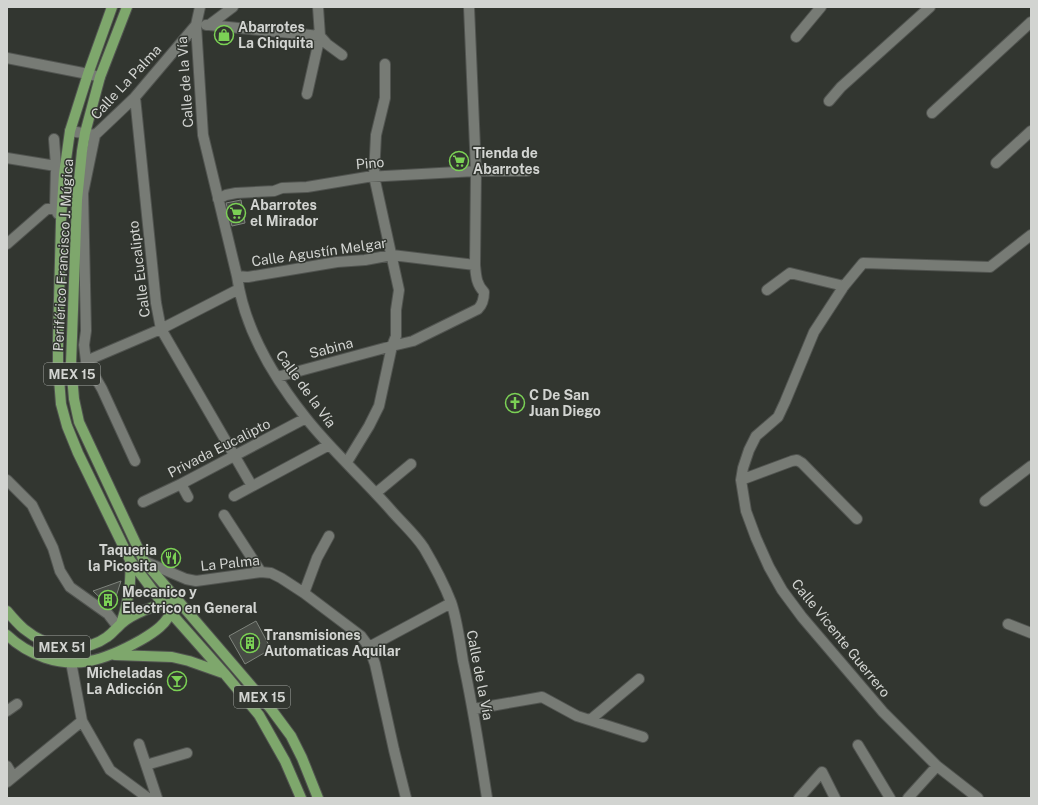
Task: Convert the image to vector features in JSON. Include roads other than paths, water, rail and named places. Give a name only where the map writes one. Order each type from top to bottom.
[{"type":"main road","name":"Periférico Francisco J. Múgica","points":[[112,7],[88,74],[70,131],[64,174],[61,221],[58,366],[61,404],[67,426],[78,453],[130,560],[259,715],[285,761],[301,798]]},
{"type":"main road","name":"Periférico Francisco J. Múgica","points":[[127,7],[100,78],[76,200],[72,371],[74,399],[79,422],[144,561],[271,709],[291,736],[302,758],[318,798]]},
{"type":"main road","points":[[119,626],[128,604],[130,588],[130,560]]},
{"type":"main road","points":[[170,591],[169,608],[186,610]]},
{"type":"main road","name":"MEX 51","points":[[7,611],[24,629],[43,641],[58,646],[71,648],[94,643],[107,637],[119,626],[146,610],[169,608]]},
{"type":"main road","name":"MEX 51","points":[[7,635],[16,644],[32,653],[50,659],[71,662],[89,662],[109,656],[147,637],[160,627],[169,608]]},
{"type":"main road","points":[[109,656],[137,655],[172,657],[189,660],[224,673]]},
{"type":"street","name":"Calle de la Vía","points":[[200,7],[196,25],[202,135],[246,315],[261,349],[277,378],[306,418],[329,445],[376,493],[423,548],[440,577],[451,603],[474,709],[487,798]]},
{"type":"street","points":[[209,25],[232,7]]},
{"type":"street","points":[[307,94],[320,36],[318,7]]},
{"type":"street","points":[[469,7],[476,171],[475,265]]},
{"type":"street","points":[[796,37],[821,7]]},
{"type":"street","points":[[829,101],[841,87],[930,7]]},
{"type":"street","points":[[932,113],[1031,22]]},
{"type":"street","points":[[196,25],[320,36],[327,44],[342,55]]},
{"type":"street","name":"Calle La Palma","points":[[70,131],[90,134],[134,97],[196,25]]},
{"type":"street","points":[[7,58],[88,74],[100,78]]},
{"type":"street","points":[[347,462],[369,426],[379,406],[392,346],[396,336],[396,310],[399,290],[374,176],[376,135],[385,98],[384,64]]},
{"type":"street","name":"Calle Eucalipto","points":[[134,97],[156,302],[161,329],[252,486]]},
{"type":"street","points":[[996,163],[1031,131]]},
{"type":"street","points":[[90,134],[83,193],[86,331],[84,345],[86,361],[102,389],[135,461]]},
{"type":"street","points":[[54,139],[56,166],[56,209],[61,221]]},
{"type":"street","points":[[7,158],[56,166]]},
{"type":"street","name":"Pino","points":[[218,199],[226,195],[236,193],[274,191],[282,188],[307,187],[374,176],[476,171],[527,171]]},
{"type":"street","points":[[7,244],[47,209],[56,209]]},
{"type":"street","name":"Calle Vicente Guerrero","points":[[978,798],[938,766],[883,712],[802,617],[782,590],[769,567],[756,538],[746,511],[741,480],[749,450],[756,436],[778,417],[814,332],[844,286],[863,264],[990,267],[1031,235]]},
{"type":"street","name":"Calle Agustín Melgar","points":[[237,276],[248,277],[337,262],[365,260],[392,255],[475,265]]},
{"type":"street","name":"Sabina","points":[[277,378],[413,341],[478,309],[481,306],[484,292],[479,287],[475,265]]},
{"type":"street","points":[[767,290],[790,273],[844,286]]},
{"type":"street","points":[[86,361],[161,329],[239,289]]},
{"type":"street","points":[[72,330],[86,331]]},
{"type":"street","name":"Privada Eucalipto","points":[[143,502],[181,484],[306,418]]},
{"type":"street","points":[[234,496],[329,445]]},
{"type":"street","points":[[741,480],[797,460],[802,462],[857,519]]},
{"type":"street","points":[[376,493],[411,464]]},
{"type":"street","points":[[985,502],[1031,466]]},
{"type":"street","points":[[7,480],[32,506],[53,548],[60,571],[70,587],[108,614],[119,626]]},
{"type":"street","points":[[181,484],[188,497]]},
{"type":"street","points":[[224,515],[261,572]]},
{"type":"street","points":[[304,593],[317,558],[329,536]]},
{"type":"street","name":"La Palma","points":[[144,561],[186,579],[196,581],[261,572],[271,573],[304,593],[361,636],[369,647]]},
{"type":"street","points":[[406,798],[375,664],[369,647],[451,603]]},
{"type":"street","points":[[1008,624],[1031,633]]},
{"type":"street","points":[[71,662],[82,721],[110,770],[148,798]]},
{"type":"street","points":[[590,720],[639,679]]},
{"type":"street","points":[[474,709],[542,697],[577,716],[643,737]]},
{"type":"street","points":[[7,711],[17,704]]},
{"type":"street","points":[[7,766],[10,779],[82,721]]},
{"type":"street","points":[[139,744],[156,798]]},
{"type":"street","points":[[858,745],[890,798]]},
{"type":"street","points":[[146,765],[187,754]]},
{"type":"street","points":[[908,798],[938,766]]},
{"type":"street","points":[[799,798],[822,772],[834,798]]},
{"type":"place","name":"Abarrotes La Chiquita","points":[[224,35]]},
{"type":"place","name":"Tienda de Abarrotes","points":[[459,161]]},
{"type":"place","name":"Abarrotes el Mirador","points":[[236,213]]},
{"type":"place","name":"C De San Juan Diego","points":[[515,403]]},
{"type":"place","name":"Taqueria la Picosita","points":[[171,558]]},
{"type":"place","name":"Mecanico y Electrico en General","points":[[108,600]]},
{"type":"place","name":"Transmisiones Automaticas Aquilar","points":[[250,643]]},
{"type":"place","name":"Micheladas La Adicción","points":[[177,681]]}]
